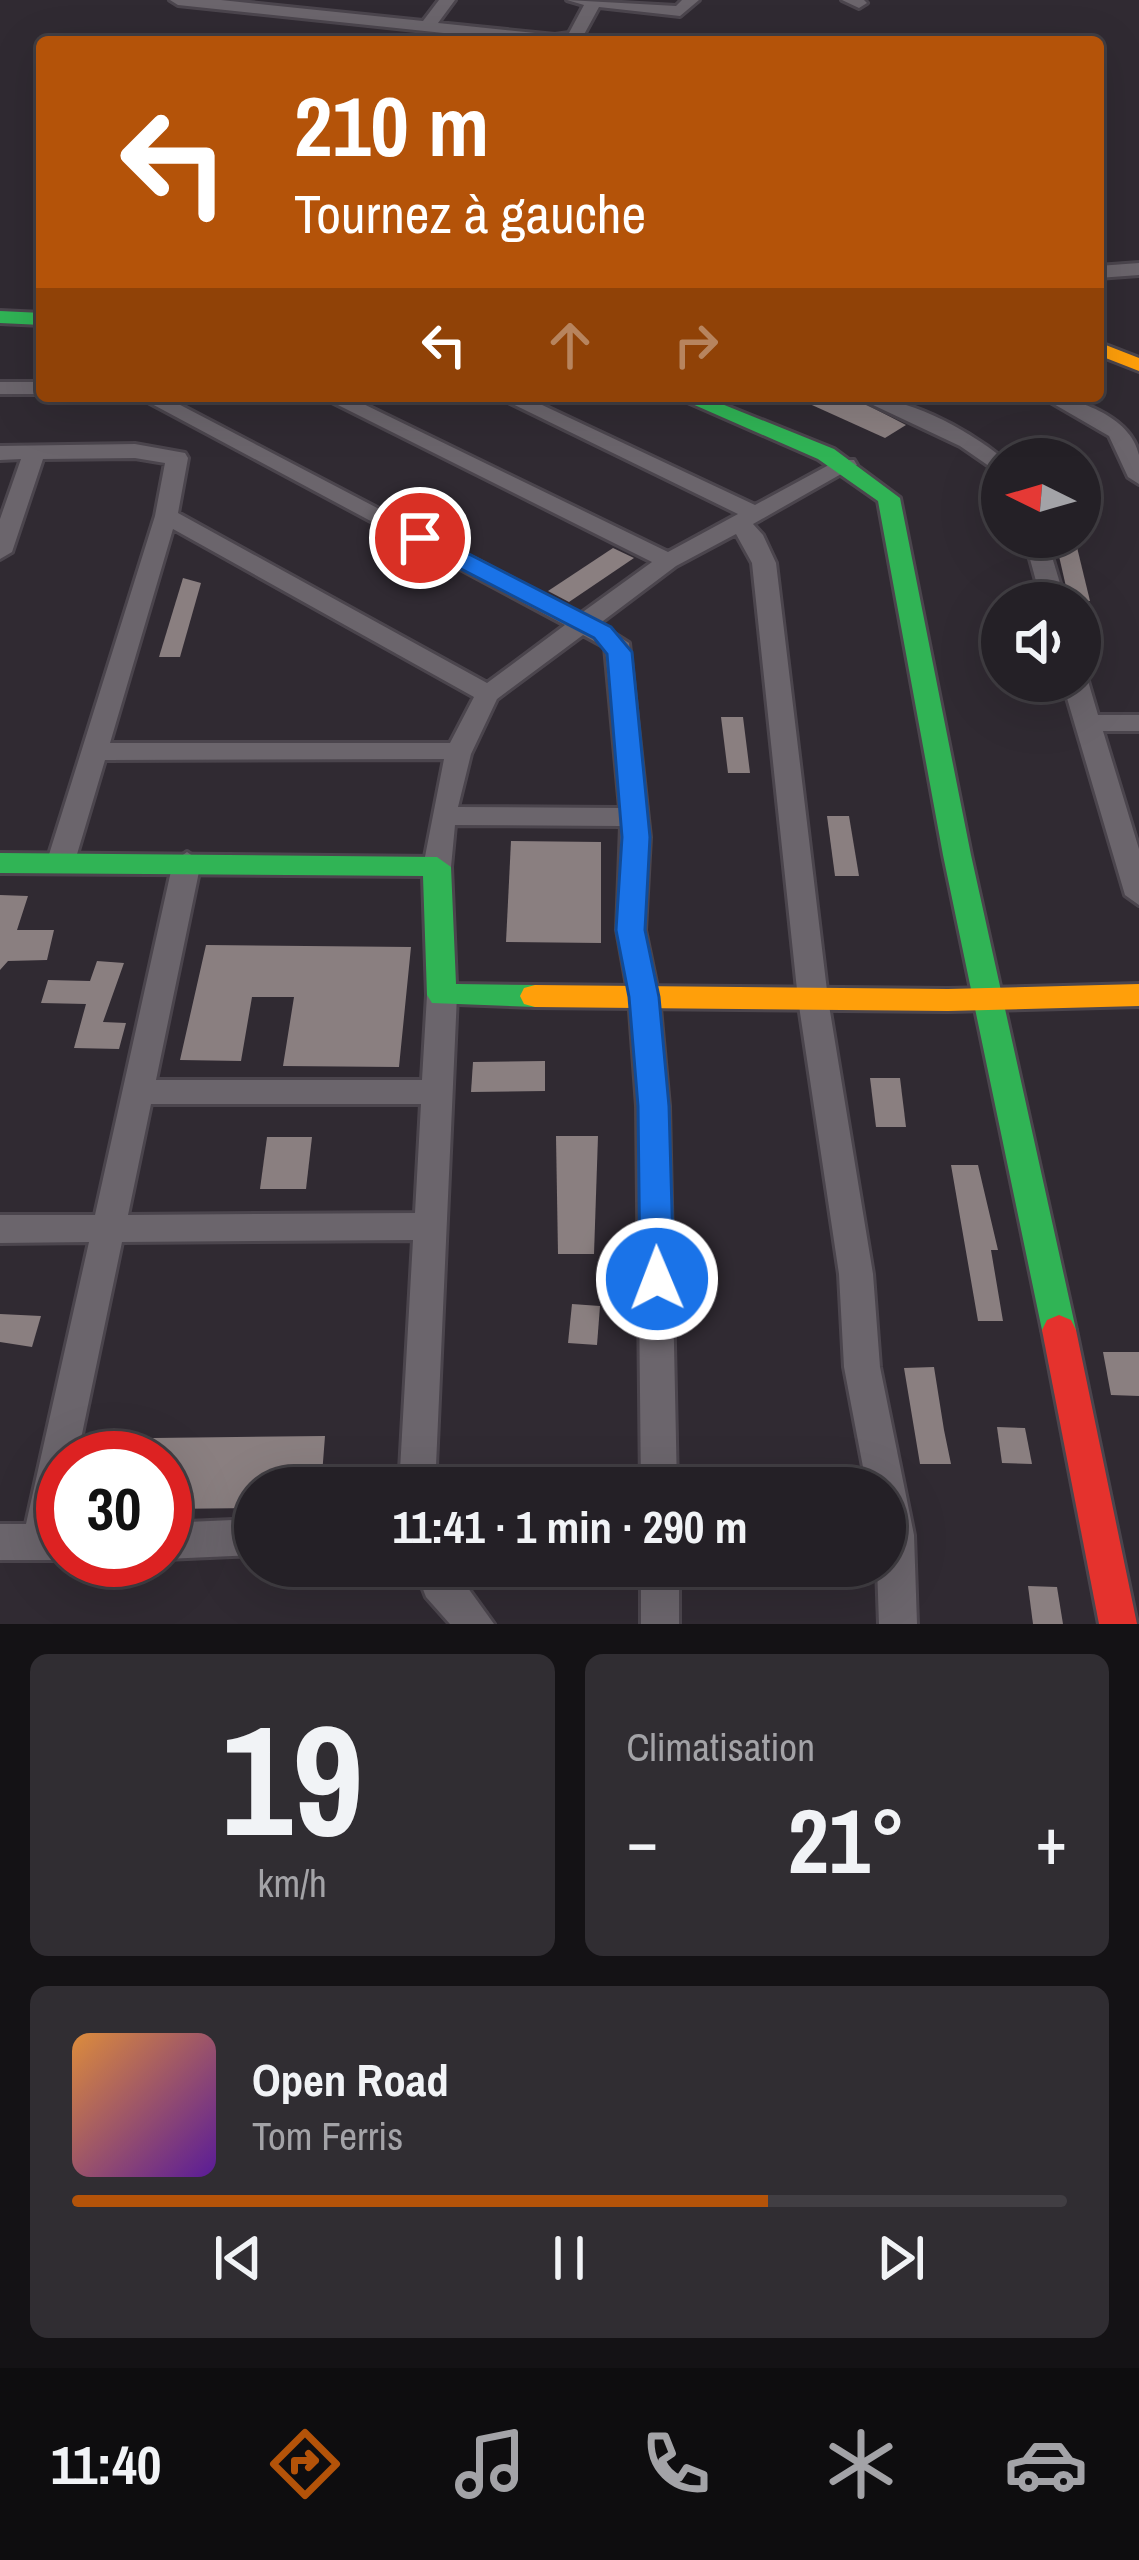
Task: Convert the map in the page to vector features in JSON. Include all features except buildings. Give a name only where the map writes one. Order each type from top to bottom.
[{"type":"street","points":[[178,0],[528,36]]},
{"type":"street","points":[[428,28],[447,0]]},
{"type":"street","points":[[574,36],[584,3],[680,11],[692,0]]},
{"type":"street","points":[[1104,272],[1139,269]]},
{"type":"street","points":[[0,317],[36,319]]},
{"type":"street","points":[[1104,350],[1139,365]]},
{"type":"street","points":[[0,388],[36,388]]},
{"type":"street","points":[[158,402],[611,638],[620,652],[633,817],[631,930],[644,997],[653,1106],[659,1467]]},
{"type":"street","points":[[342,402],[668,561]]},
{"type":"street","points":[[518,402],[747,519],[764,563],[813,999],[856,1274],[862,1367],[896,1535],[898,1624]]},
{"type":"street","points":[[698,402],[846,465],[881,485],[894,513],[914,641],[1118,1624]]},
{"type":"street","points":[[878,402],[968,441],[981,451]]},
{"type":"street","points":[[1061,402],[1118,432],[1139,477]]},
{"type":"street","points":[[0,453],[135,451],[176,458],[166,515],[91,752],[62,861]]},
{"type":"street","points":[[0,552],[34,452]]},
{"type":"street","points":[[418,1467],[442,994],[437,867],[444,816],[471,717],[488,694],[579,622],[668,561],[846,465]]},
{"type":"street","points":[[166,515],[488,694]]},
{"type":"street","points":[[1081,702],[1139,895]]},
{"type":"street","points":[[1087,723],[1139,723]]},
{"type":"street","points":[[91,752],[459,751]]},
{"type":"street","points":[[444,816],[633,817]]},
{"type":"street","points":[[0,862],[437,867]]},
{"type":"street","points":[[72,1431],[108,1226],[187,862]]},
{"type":"street","points":[[442,994],[992,1000],[1139,995]]},
{"type":"street","points":[[137,1092],[436,1092]]},
{"type":"street","points":[[0,1229],[428,1226]]},
{"type":"street","points":[[192,1539],[234,1538]]},
{"type":"street","points":[[0,1542],[36,1542]]},
{"type":"street","points":[[443,1587],[475,1624]]},
{"type":"street","points":[[660,1587],[660,1624]]},
{"type":"traffic: fast","points":[[0,317],[36,319]]},
{"type":"traffic: fast","points":[[699,402],[826,454],[889,498],[957,855],[1059,1330]]},
{"type":"traffic: fast","points":[[0,863],[437,867],[442,995],[535,996]]},
{"type":"traffic: slow","points":[[1104,350],[1139,365]]},
{"type":"traffic: slow","points":[[535,996],[948,1000],[1139,995]]},
{"type":"traffic: jam","points":[[1059,1330],[1118,1624]]},
{"type":"route","points":[[420,538],[602,633],[620,652],[636,837],[631,930],[644,997],[653,1106],[657,1279]]}]
